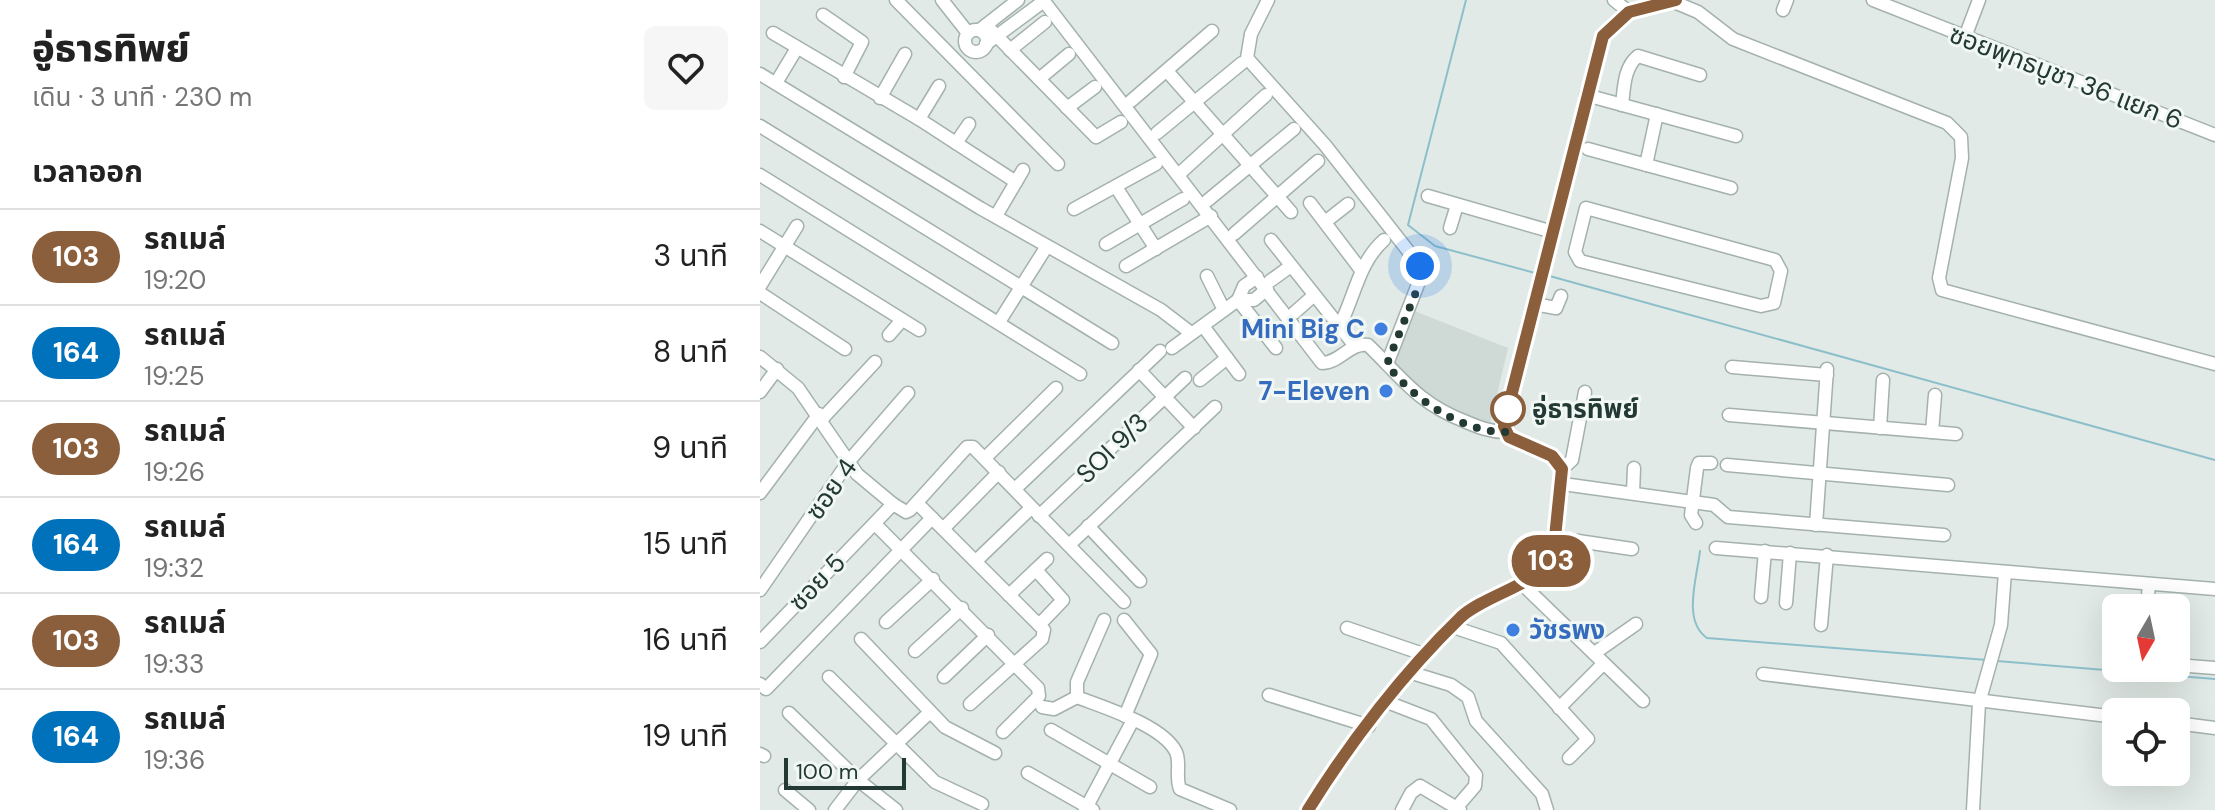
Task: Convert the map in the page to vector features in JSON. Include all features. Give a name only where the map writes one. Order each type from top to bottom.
[{"type":"street","points":[[896,0],[1058,164]]},
{"type":"street","points":[[942,0],[986,37],[986,44]]},
{"type":"street","points":[[971,51],[965,43],[977,30],[1018,0]]},
{"type":"street","points":[[957,63],[971,51],[982,50],[997,36],[1063,0]]},
{"type":"street","points":[[1268,0],[1251,34],[1247,58],[1325,145],[1420,266],[1418,287],[1387,364]]},
{"type":"street","points":[[1614,0],[1629,12]]},
{"type":"street","name":"ซอยพุทธบูชา 36 แยก 6","points":[[1873,0],[2215,135]]},
{"type":"street","points":[[1965,37],[1979,0]]},
{"type":"street","points":[[1506,432],[1506,416],[1540,275],[1603,36],[1629,12],[1675,1],[1698,12],[1733,39],[1947,123],[1955,129],[1961,137],[1962,158],[1939,278],[1942,290],[2215,364]]},
{"type":"street","points":[[1010,50],[1046,8]]},
{"type":"street","points":[[1046,8],[1265,283],[1322,363],[1332,362],[1355,346],[1368,345],[1417,397],[1434,410],[1494,432],[1506,432],[1516,441],[1552,456],[1562,469],[1558,538],[1550,564],[1481,603],[1453,627],[1387,702],[1308,810]]},
{"type":"street","points":[[823,15],[862,42],[844,77]]},
{"type":"street","points":[[977,30],[997,36],[1096,137],[1121,122]]},
{"type":"street","points":[[1131,101],[1212,31]]},
{"type":"street","points":[[773,33],[919,119],[1016,182]]},
{"type":"street","points":[[776,83],[797,48]]},
{"type":"street","points":[[880,98],[905,54]]},
{"type":"street","points":[[1039,79],[1069,54]]},
{"type":"street","points":[[1622,105],[1627,72],[1638,56],[1700,75]]},
{"type":"street","points":[[1157,133],[1242,63]]},
{"type":"street","points":[[1167,71],[1291,212]]},
{"type":"street","points":[[760,74],[996,216],[1161,310],[1191,333]]},
{"type":"street","points":[[919,119],[939,86]]},
{"type":"street","points":[[1067,108],[1095,87]]},
{"type":"street","points":[[1178,175],[1266,95]]},
{"type":"street","points":[[1586,95],[1736,136]]},
{"type":"street","points":[[1646,165],[1657,114]]},
{"type":"street","points":[[956,143],[969,124]]},
{"type":"street","points":[[760,126],[1112,343]]},
{"type":"street","points":[[1207,201],[1294,129]]},
{"type":"street","points":[[1588,149],[1731,188]]},
{"type":"street","points":[[1234,234],[1318,161]]},
{"type":"street","points":[[1074,209],[1156,164]]},
{"type":"street","points":[[996,216],[1023,170]]},
{"type":"street","points":[[760,175],[1080,374]]},
{"type":"street","points":[[1116,187],[1156,249]]},
{"type":"street","points":[[1428,196],[1553,232]]},
{"type":"street","points":[[1106,244],[1183,199]]},
{"type":"street","points":[[1561,201],[1775,260],[1781,271],[1774,303],[1761,306],[1580,261],[1575,252],[1586,208]]},
{"type":"street","points":[[1310,203],[1361,270]]},
{"type":"street","points":[[1325,222],[1348,204]]},
{"type":"street","points":[[1450,228],[1457,205]]},
{"type":"street","points":[[1126,266],[1211,216]]},
{"type":"street","points":[[760,286],[797,226]]},
{"type":"street","points":[[760,231],[919,330]]},
{"type":"street","points":[[1271,240],[1312,297],[1355,346]]},
{"type":"street","points":[[1339,327],[1354,298],[1361,270],[1369,254],[1384,240]]},
{"type":"street","points":[[999,322],[1047,246]]},
{"type":"street","points":[[1015,489],[1139,370],[1238,300],[1254,300],[1265,283],[1291,266]]},
{"type":"street","points":[[1207,276],[1224,310]]},
{"type":"street","points":[[760,293],[845,349]]},
{"type":"street","points":[[1534,304],[1556,308],[1561,296]]},
{"type":"street","points":[[1294,313],[1312,297]]},
{"type":"street","points":[[1238,300],[1276,348]]},
{"type":"street","points":[[889,335],[902,320]]},
{"type":"street","points":[[1203,326],[1239,374]]},
{"type":"street","points":[[760,357],[777,369],[820,416],[864,481],[893,504],[906,512],[967,447],[973,447],[1124,602]]},
{"type":"street","points":[[1200,380],[1227,358]]},
{"type":"street","points":[[760,493],[820,416],[875,362]]},
{"type":"street","points":[[1732,367],[1827,372],[1816,525]]},
{"type":"street","points":[[760,392],[777,369]]},
{"type":"street","points":[[1139,370],[1194,428]]},
{"type":"street","name":"SOI 9/3","points":[[976,561],[1185,378]]},
{"type":"street","points":[[1880,428],[1883,380]]},
{"type":"street","points":[[985,458],[1056,388]]},
{"type":"street","points":[[1562,469],[1572,460],[1585,392]]},
{"type":"street","name":"ซอย 4","points":[[760,590],[849,461],[908,393]]},
{"type":"street","points":[[1932,432],[1935,395]]},
{"type":"street","points":[[1069,545],[1215,407]]},
{"type":"street","points":[[1729,415],[1956,434]]},
{"type":"street","points":[[1696,523],[1691,515],[1699,463],[1711,463]]},
{"type":"street","points":[[1727,465],[1948,485]]},
{"type":"street","points":[[1633,493],[1634,468]]},
{"type":"street","points":[[943,529],[999,472]]},
{"type":"street","points":[[1563,484],[1714,505],[1728,517],[1944,535]]},
{"type":"street","points":[[917,503],[1044,630],[1042,639],[970,704]]},
{"type":"street","name":"ซอย 5","points":[[760,642],[893,504]]},
{"type":"street","points":[[778,698],[763,686],[932,518]]},
{"type":"street","points":[[876,525],[1016,663],[1039,692],[1003,732]]},
{"type":"street","points":[[1088,526],[1140,581]]},
{"type":"street","points":[[1558,538],[1632,549]]},
{"type":"street","points":[[1716,548],[2215,589]]},
{"type":"street","points":[[1761,597],[1765,551]]},
{"type":"street","points":[[1786,603],[1790,553]]},
{"type":"street","points":[[1821,625],[1827,555]]},
{"type":"street","points":[[1009,595],[1047,559]]},
{"type":"street","points":[[1036,570],[1063,600],[1039,625]]},
{"type":"street","points":[[1973,810],[1979,703],[2001,625],[2005,572]]},
{"type":"street","points":[[886,622],[933,579]]},
{"type":"street","points":[[1521,583],[1596,652],[1643,701]]},
{"type":"street","points":[[2148,594],[2149,584]]},
{"type":"street","points":[[915,651],[962,608]]},
{"type":"street","points":[[1077,697],[1077,682],[1104,620]]},
{"type":"street","points":[[1028,773],[1088,809],[1129,718],[1151,654],[1124,620]]},
{"type":"street","points":[[1596,652],[1636,624]]},
{"type":"street","points":[[1453,627],[1501,643],[1588,739],[1569,758]]},
{"type":"street","points":[[1347,628],[1426,655]]},
{"type":"street","points":[[944,677],[988,635]]},
{"type":"street","points":[[861,639],[958,737],[995,753]]},
{"type":"street","points":[[2190,666],[2215,668]]},
{"type":"street","points":[[1559,708],[1600,667]]},
{"type":"street","points":[[1412,673],[1451,685],[1468,697],[1476,721],[1542,794],[1547,810]]},
{"type":"street","points":[[1763,674],[1979,703],[2102,716]]},
{"type":"street","points":[[829,677],[935,782],[982,804]]},
{"type":"street","points":[[1269,695],[1369,726]]},
{"type":"street","points":[[1042,707],[1054,709],[1077,697],[1129,718],[1174,748],[1180,789],[1203,805],[1230,810]]},
{"type":"street","points":[[1387,702],[1431,719],[1476,775],[1475,786],[1459,809],[1420,786],[1411,793],[1402,810]]},
{"type":"street","points":[[835,810],[858,780],[930,712]]},
{"type":"street","points":[[789,713],[858,780],[896,810]]},
{"type":"street","points":[[2190,725],[2215,728]]},
{"type":"street","points":[[1051,730],[1150,787]]},
{"type":"street","points":[[785,790],[809,810]]},
{"type":"shaded area","points":[[1412,310],[1508,348],[1489,428],[1426,399],[1391,364]]},
{"type":"waterway","points":[[1466,0],[1408,225],[1435,246],[1535,273]]},
{"type":"waterway","points":[[1546,275],[2215,460]]},
{"type":"waterway","points":[[1700,551],[1693,610],[1699,630],[1707,638],[1987,660]]},
{"type":"waterway","points":[[1997,661],[2215,679]]},
{"type":"bus line","name":"103","points":[[1308,810],[1387,702],[1441,637],[1471,610],[1550,564],[1558,538],[1562,469],[1552,456],[1509,437],[1504,426],[1506,416],[1541,269],[1603,36],[1609,27],[1629,12],[1676,0]]},
{"type":"place","name":"Mini Big C","points":[[1381,329]]},
{"type":"place","name":"7-Eleven","points":[[1386,391]]},
{"type":"place","name":"อู่ธารทิพย์","points":[[1508,409]]},
{"type":"place","name":"วัชรพง","points":[[1513,630]]},
{"type":"route","points":[[1420,266],[1418,287],[1387,364],[1390,369],[1434,410],[1486,430],[1506,432],[1504,426],[1509,403],[1508,409]]}]
